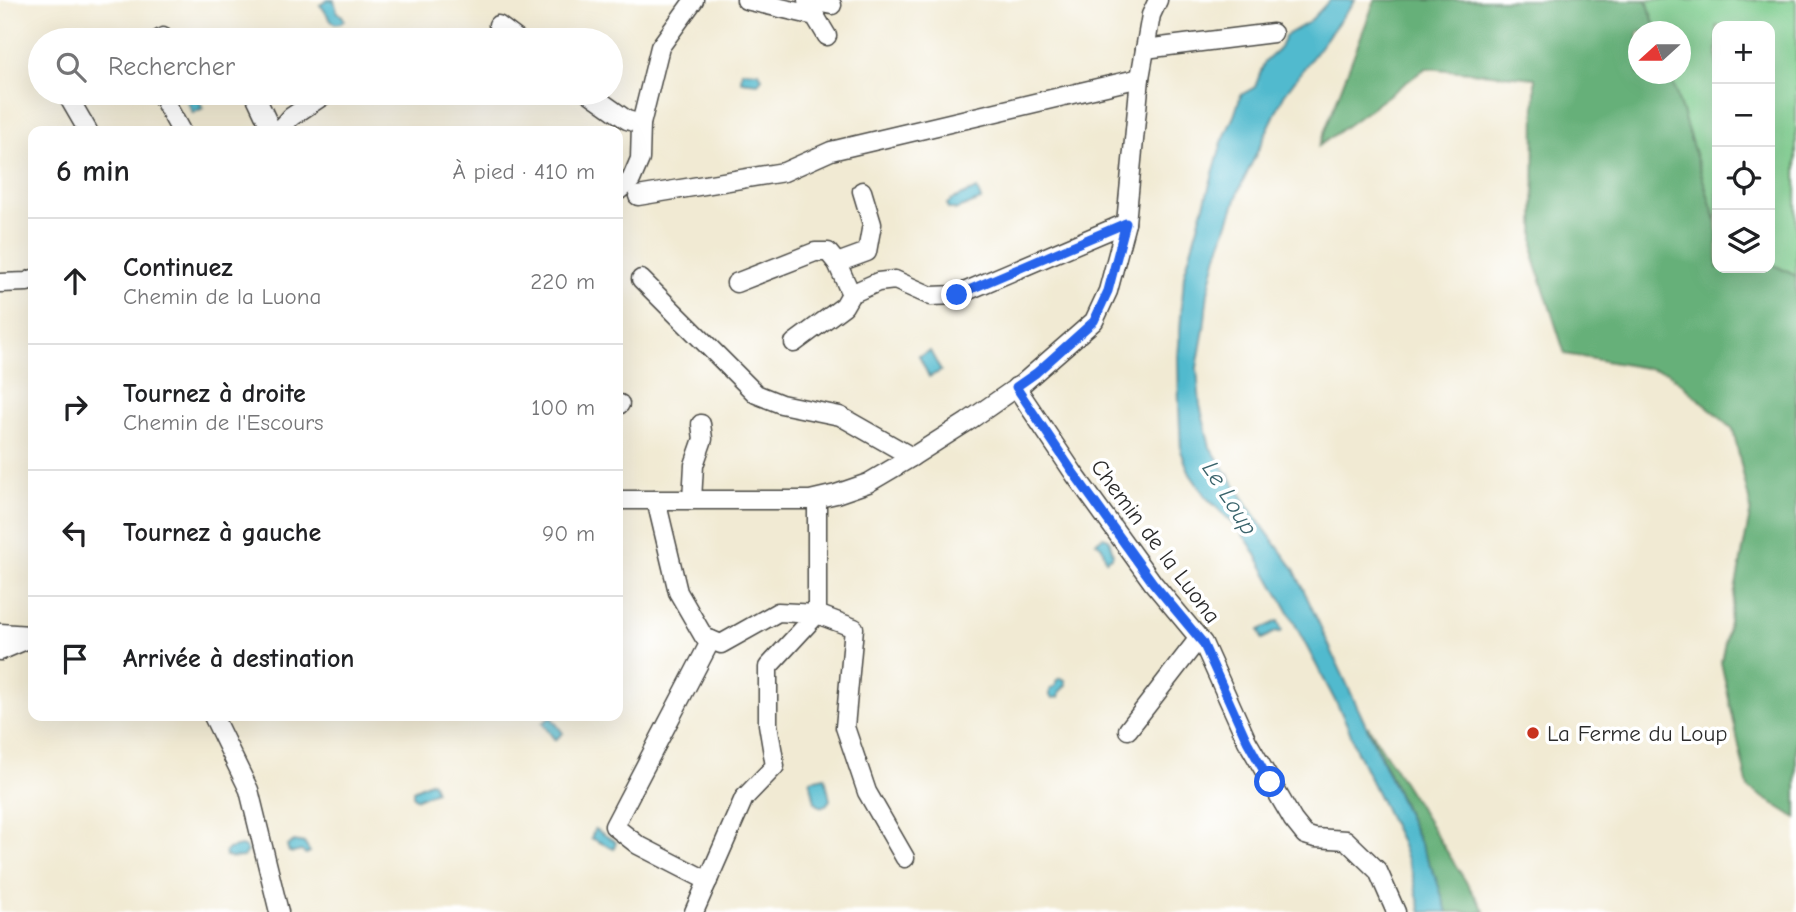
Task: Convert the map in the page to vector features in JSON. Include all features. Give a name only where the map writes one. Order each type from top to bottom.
[{"type":"street","points":[[623,187],[631,180],[639,159],[641,124],[660,47],[694,0]]},
{"type":"street","points":[[746,0],[815,16],[827,36]]},
{"type":"street","points":[[807,0],[832,5]]},
{"type":"street","points":[[623,496],[692,500],[810,500],[868,482],[967,422],[1036,373],[1094,321],[1108,291],[1126,223],[1140,78],[1151,15],[1157,0]]},
{"type":"street","points":[[498,25],[502,28]]},
{"type":"street","points":[[1145,50],[1273,33]]},
{"type":"street","points":[[638,195],[784,172],[831,151],[1140,78]]},
{"type":"street","points":[[73,105],[85,126]]},
{"type":"street","points":[[167,105],[178,126]]},
{"type":"street","points":[[260,105],[270,126]]},
{"type":"street","points":[[283,126],[309,105]]},
{"type":"street","points":[[606,105],[627,120],[641,124]]},
{"type":"street","points":[[862,191],[872,224],[867,252],[878,282]]},
{"type":"street","points":[[794,343],[844,306],[851,294],[878,282],[895,280],[931,296],[957,295],[1126,223]]},
{"type":"street","points":[[736,283],[816,252],[828,253],[837,263],[851,294]]},
{"type":"street","points":[[837,263],[867,252]]},
{"type":"street","points":[[641,279],[756,394],[781,404],[840,416],[912,457]]},
{"type":"street","points":[[0,283],[28,282]]},
{"type":"street","name":"Chemin de la Luona","points":[[1016,387],[1137,561],[1203,643],[1247,741],[1293,820],[1305,835],[1346,840],[1378,871],[1395,911]]},
{"type":"street","points":[[692,500],[694,465],[704,439],[701,424]]},
{"type":"street","points":[[656,499],[678,592],[704,638],[722,644],[778,612],[817,614],[854,628],[845,727],[867,792],[905,858]]},
{"type":"street","points":[[694,912],[744,799],[775,766],[768,724],[768,667],[817,614],[817,499]]},
{"type":"street","points":[[0,633],[28,636]]},
{"type":"street","points":[[0,651],[28,638]]},
{"type":"street","points":[[1128,730],[1199,638]]},
{"type":"street","points":[[708,881],[638,845],[614,826],[711,640]]},
{"type":"street","points":[[216,721],[250,790],[279,912]]},
{"type":"green space","points":[[1375,0],[1647,0],[1653,21],[1628,21],[1628,84],[1673,84],[1712,208],[1712,273],[1775,273],[1775,266],[1796,276],[1796,818],[1748,788],[1721,662],[1751,509],[1733,429],[1668,372],[1565,354],[1534,258],[1535,78],[1426,68],[1319,146]]},
{"type":"green space","points":[[1647,0],[1796,0],[1796,276],[1775,266],[1775,21],[1712,21],[1712,208],[1673,84],[1691,84],[1691,21],[1653,21]]},
{"type":"green space","points":[[1368,726],[1485,912],[1447,912],[1436,878]]},
{"type":"water","points":[[334,0],[337,11],[344,20],[341,23],[332,22],[320,5]]},
{"type":"water","name":"Le Loup","points":[[1330,0],[1355,0],[1284,95],[1240,188],[1217,255],[1208,292],[1197,368],[1200,405],[1210,447],[1294,569],[1436,878],[1447,912],[1421,912],[1412,873],[1399,838],[1357,752],[1341,712],[1251,546],[1239,529],[1206,497],[1190,474],[1181,451],[1178,358],[1184,275],[1222,142],[1241,95],[1255,87],[1264,63],[1280,48],[1285,36],[1309,22]]},
{"type":"water","points":[[742,71],[759,72],[762,78],[758,83],[741,81]]},
{"type":"water","points":[[189,105],[201,105],[203,108],[193,113]]},
{"type":"water","points":[[977,189],[981,200],[955,210],[948,209],[947,204],[951,200]]},
{"type":"water","points":[[930,351],[941,371],[929,377],[919,356]]},
{"type":"water","points":[[1103,537],[1109,539],[1113,554],[1106,560],[1102,547],[1096,542]]},
{"type":"water","points":[[1278,621],[1282,631],[1262,639],[1259,630]]},
{"type":"water","points":[[1060,678],[1065,680],[1066,685],[1059,697],[1053,698],[1050,696],[1050,690]]},
{"type":"water","points":[[554,721],[563,733],[555,740],[542,723]]},
{"type":"water","points":[[825,777],[830,800],[820,807],[815,802],[810,780]]},
{"type":"water","points":[[432,781],[436,791],[417,799],[413,796],[413,790]]},
{"type":"water","points":[[595,829],[616,842],[614,849],[591,838]]},
{"type":"water","points":[[294,841],[304,843],[310,852],[289,852],[287,846]]},
{"type":"water","points":[[241,846],[247,851],[243,857],[226,856],[228,849]]},
{"type":"place","name":"La Ferme du Loup","points":[[1533,733]]},
{"type":"route","points":[[957,295],[1126,223],[1108,291],[1094,321],[1036,373],[1016,387],[1153,583],[1203,643],[1247,741],[1270,782]]}]
